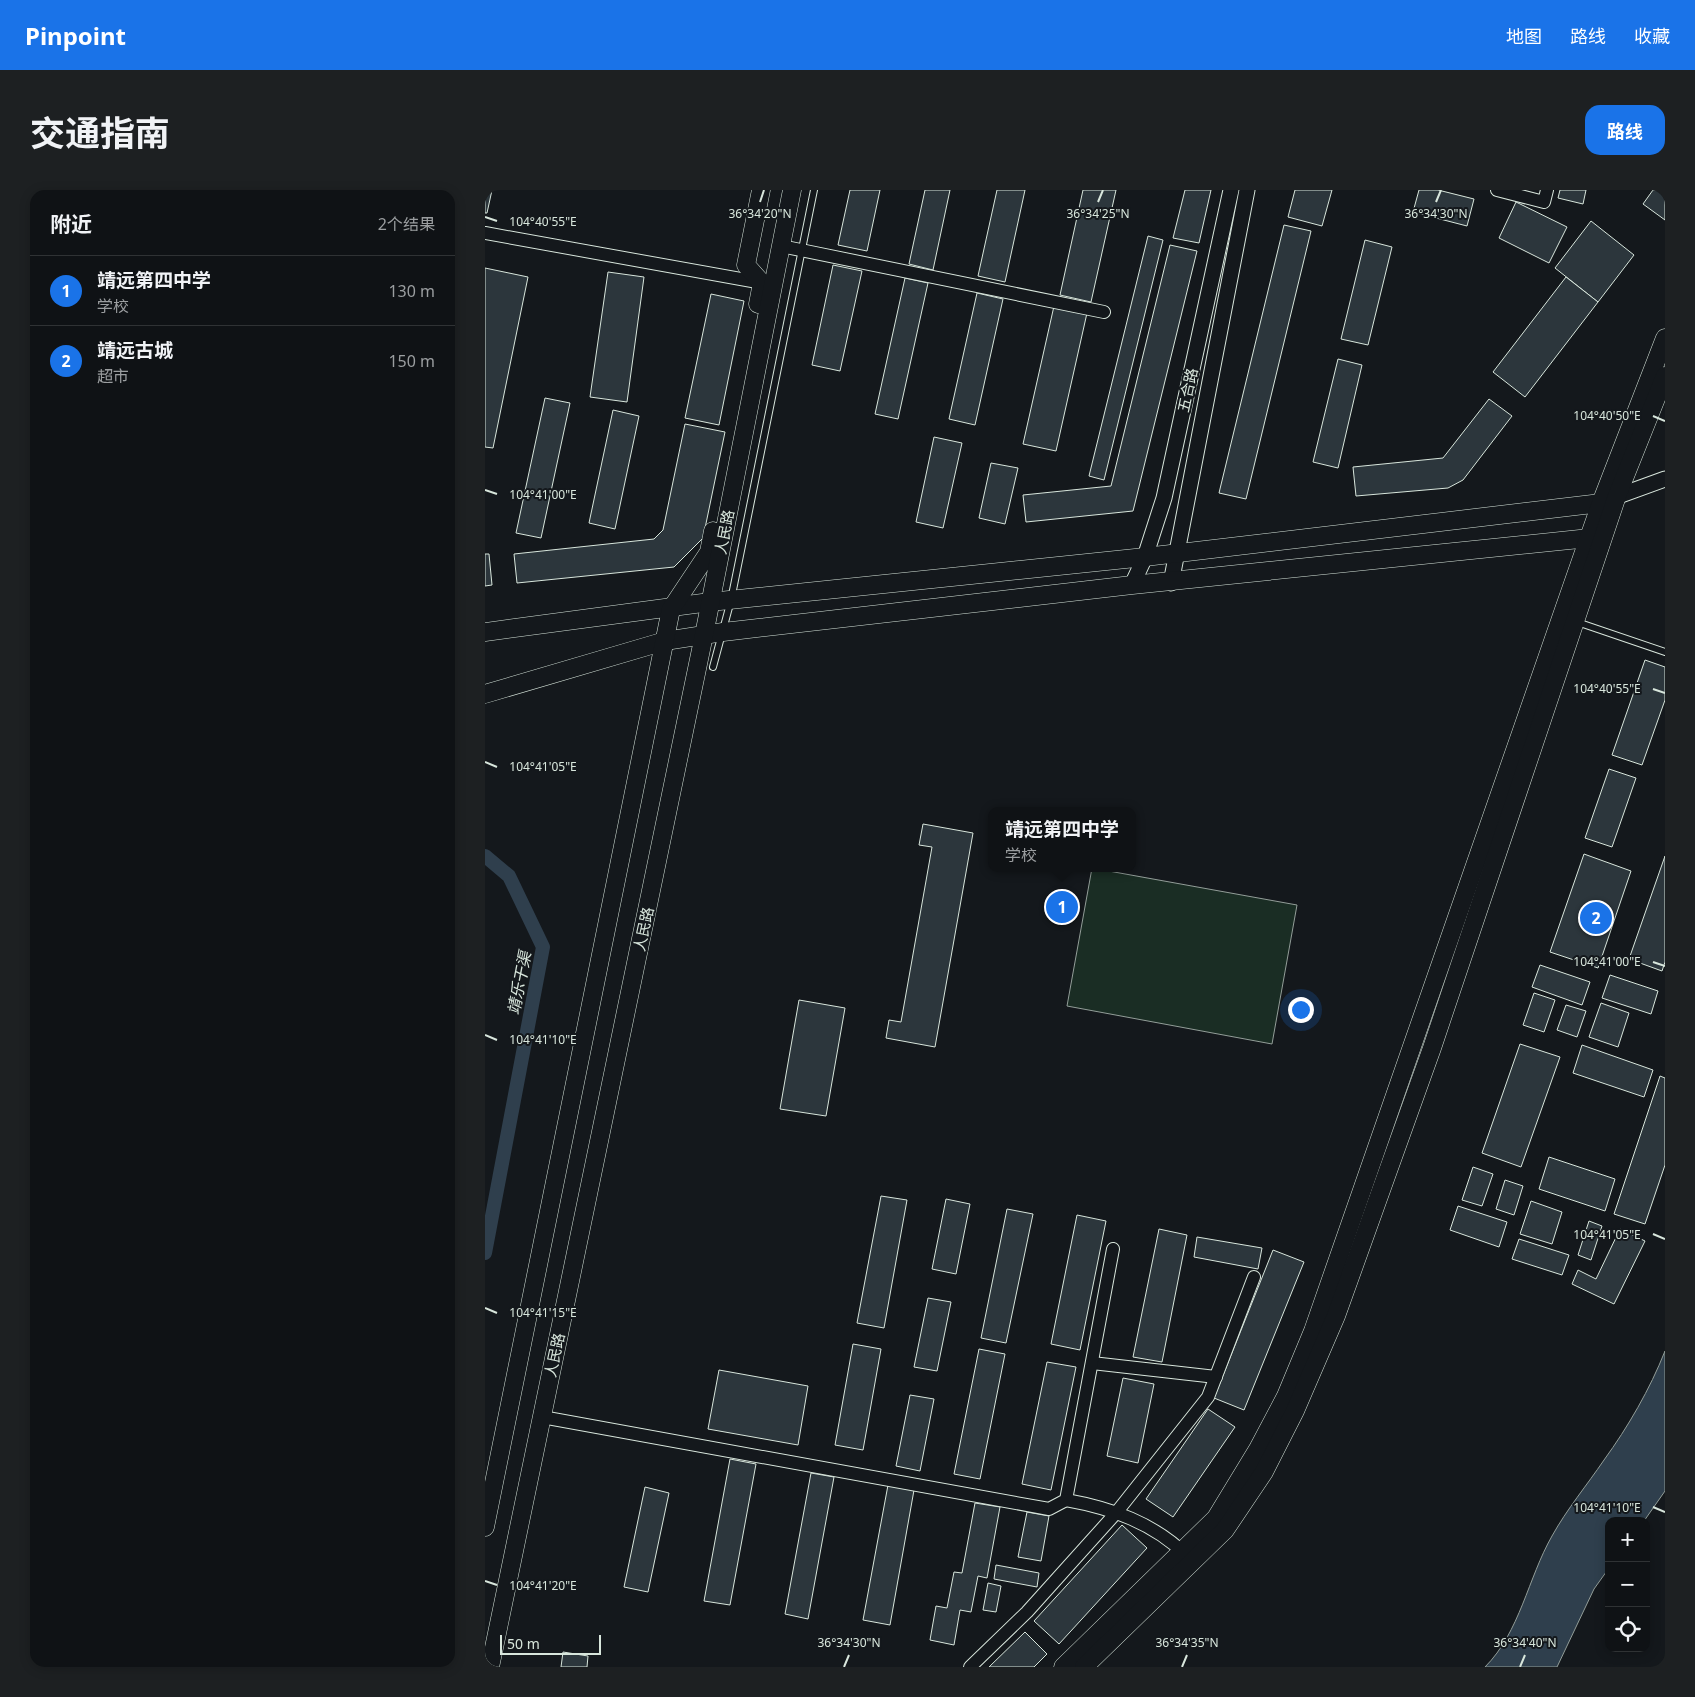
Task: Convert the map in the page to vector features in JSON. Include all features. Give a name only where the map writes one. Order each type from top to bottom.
[{"type":"main road","points":[[761,190],[746,264],[767,284]]},
{"type":"main road","name":"人民路","points":[[485,1527],[671,609],[709,552],[767,284],[781,246],[792,190]]},
{"type":"main road","name":"人民路","points":[[490,1667],[710,602],[767,284]]},
{"type":"main road","points":[[1063,1667],[1188,1556],[1225,1530],[1264,1472],[1295,1411],[1336,1316],[1432,1048],[1576,622],[1597,537],[1601,503],[1665,338]]},
{"type":"main road","points":[[1084,1667],[1188,1556],[1215,1518],[1258,1449],[1286,1396],[1313,1331],[1597,537],[1617,496],[1665,376]]},
{"type":"main road","points":[[485,632],[671,609],[710,602],[1145,557],[1601,503]]},
{"type":"main road","points":[[485,694],[665,641],[703,634],[1597,537]]},
{"type":"street","name":"五合路","points":[[1132,586],[1145,557],[1164,498],[1231,190]]},
{"type":"street","name":"五合路","points":[[1171,583],[1247,190]]},
{"type":"street","points":[[1497,190],[1544,202],[1547,190]]},
{"type":"street","points":[[485,233],[767,284]]},
{"type":"street","points":[[781,246],[1104,312]]},
{"type":"street","points":[[1601,503],[1665,479]]},
{"type":"street","points":[[1067,1500],[1113,1250]]},
{"type":"street","points":[[970,1667],[1027,1612],[1116,1513],[1208,1397],[1254,1277]]},
{"type":"street","points":[[1092,1363],[1215,1377]]},
{"type":"street","points":[[542,1417],[1049,1509],[1067,1500],[1092,1505],[1158,1531],[1188,1556]]},
{"type":"lane","points":[[713,667],[731,600],[813,190]]},
{"type":"lane","points":[[1576,622],[1665,652]]},
{"type":"green space","points":[[1091,872],[1114,872],[1297,905],[1272,1044],[1067,1006]]},
{"type":"water","points":[[1665,1351],[1665,1491],[1647,1517],[1605,1517],[1605,1574],[1594,1589],[1557,1667],[1485,1667],[1507,1638],[1552,1536],[1630,1421],[1653,1379]]},
{"type":"building","points":[[485,190],[492,190],[487,213],[485,213]]},
{"type":"building","points":[[850,190],[880,190],[867,251],[838,245]]},
{"type":"building","points":[[925,190],[950,190],[933,270],[909,264]]},
{"type":"building","points":[[997,190],[1025,190],[1005,282],[978,276]]},
{"type":"building","points":[[1083,190],[1116,190],[1091,302],[1060,295]]},
{"type":"building","points":[[1185,190],[1211,190],[1199,243],[1173,238]]},
{"type":"building","points":[[1295,190],[1332,190],[1322,226],[1288,217]]},
{"type":"building","points":[[1419,190],[1438,190],[1474,199],[1467,226],[1413,212]]},
{"type":"building","points":[[1560,190],[1586,190],[1583,204],[1558,198]]},
{"type":"building","points":[[1653,190],[1665,190],[1665,220],[1643,204]]},
{"type":"building","points":[[1516,202],[1567,227],[1549,263],[1499,238]]},
{"type":"building","points":[[1591,221],[1634,255],[1598,302],[1555,268]]},
{"type":"building","points":[[1284,225],[1311,231],[1246,499],[1219,493]]},
{"type":"building","points":[[1148,236],[1163,240],[1104,480],[1089,476]]},
{"type":"building","points":[[1365,240],[1392,247],[1368,345],[1341,339]]},
{"type":"building","points":[[1170,245],[1197,251],[1133,511],[1026,522],[1023,495],[1111,486]]},
{"type":"building","points":[[833,265],[862,271],[840,371],[812,365]]},
{"type":"building","points":[[485,268],[528,277],[493,448],[485,447]]},
{"type":"building","points":[[608,272],[644,277],[627,402],[590,397]]},
{"type":"building","points":[[1566,277],[1598,302],[1525,397],[1493,372]]},
{"type":"building","points":[[905,278],[928,283],[898,419],[875,414]]},
{"type":"building","points":[[977,293],[1003,299],[975,425],[949,419]]},
{"type":"building","points":[[711,294],[744,301],[719,425],[685,418]]},
{"type":"building","points":[[1054,306],[1087,313],[1056,451],[1023,444]]},
{"type":"building","points":[[1338,359],[1362,365],[1338,468],[1313,462]]},
{"type":"building","points":[[545,398],[570,403],[541,538],[516,533]]},
{"type":"building","points":[[1489,399],[1512,416],[1463,480],[1448,488],[1356,496],[1353,467],[1443,458]]},
{"type":"building","points":[[613,410],[639,416],[615,529],[589,523]]},
{"type":"building","points":[[685,424],[725,432],[703,538],[674,567],[517,583],[514,554],[654,539],[663,530]]},
{"type":"building","points":[[934,437],[962,443],[943,528],[916,522]]},
{"type":"building","points":[[991,463],[1018,468],[1005,524],[979,518]]},
{"type":"building","points":[[485,554],[489,554],[492,585],[485,586]]},
{"type":"building","points":[[1645,660],[1665,667],[1665,700],[1642,765],[1612,755]]},
{"type":"building","points":[[1609,769],[1636,778],[1612,847],[1585,838]]},
{"type":"building","points":[[923,824],[973,833],[935,1047],[886,1038],[889,1020],[901,1022],[932,847],[919,845]]},
{"type":"building","points":[[1584,854],[1631,871],[1598,968],[1550,952]]},
{"type":"building","points":[[1665,856],[1665,962],[1662,971],[1629,959]]},
{"type":"building","points":[[1540,965],[1590,982],[1582,1005],[1532,987]]},
{"type":"building","points":[[1610,975],[1658,991],[1651,1014],[1602,998]]},
{"type":"building","points":[[1534,993],[1555,1000],[1544,1032],[1523,1025]]},
{"type":"building","points":[[799,1000],[845,1008],[826,1116],[780,1109]]},
{"type":"building","points":[[1601,1003],[1629,1013],[1618,1047],[1589,1037]]},
{"type":"building","points":[[1566,1005],[1586,1011],[1577,1037],[1557,1030]]},
{"type":"building","points":[[1520,1044],[1560,1057],[1521,1167],[1482,1153]]},
{"type":"building","points":[[1582,1045],[1653,1070],[1644,1097],[1573,1073]]},
{"type":"building","points":[[1660,1076],[1665,1078],[1665,1165],[1645,1224],[1614,1214]]},
{"type":"building","points":[[1549,1157],[1615,1179],[1605,1211],[1539,1189]]},
{"type":"building","points":[[1473,1167],[1493,1174],[1482,1206],[1462,1200]]},
{"type":"building","points":[[1505,1180],[1523,1186],[1514,1215],[1496,1209]]},
{"type":"building","points":[[881,1196],[907,1200],[884,1328],[857,1323]]},
{"type":"building","points":[[946,1199],[970,1204],[956,1274],[932,1269]]},
{"type":"building","points":[[1531,1201],[1562,1212],[1552,1244],[1520,1234]]},
{"type":"building","points":[[1458,1206],[1507,1222],[1499,1247],[1450,1230]]},
{"type":"building","points":[[1007,1209],[1033,1214],[1006,1343],[981,1338]]},
{"type":"building","points":[[1077,1215],[1106,1221],[1080,1350],[1051,1344]]},
{"type":"building","points":[[1589,1221],[1602,1226],[1591,1260],[1578,1255]]},
{"type":"building","points":[[1159,1229],[1187,1235],[1162,1362],[1133,1357]]},
{"type":"building","points":[[1620,1229],[1645,1241],[1614,1304],[1572,1284],[1578,1270],[1596,1279]]},
{"type":"building","points":[[1197,1237],[1262,1248],[1258,1269],[1194,1257]]},
{"type":"building","points":[[1519,1239],[1569,1255],[1562,1275],[1512,1259]]},
{"type":"building","points":[[1273,1250],[1304,1262],[1244,1410],[1214,1398]]},
{"type":"building","points":[[928,1298],[951,1302],[937,1371],[914,1367]]},
{"type":"building","points":[[853,1344],[881,1349],[863,1450],[835,1445]]},
{"type":"building","points":[[979,1349],[1005,1354],[980,1479],[954,1474]]},
{"type":"building","points":[[1047,1362],[1076,1367],[1051,1490],[1022,1484]]},
{"type":"building","points":[[719,1370],[808,1386],[798,1445],[708,1429]]},
{"type":"building","points":[[1123,1378],[1154,1384],[1138,1463],[1107,1456]]},
{"type":"building","points":[[910,1395],[934,1399],[920,1471],[896,1466]]},
{"type":"building","points":[[1208,1409],[1235,1427],[1173,1517],[1146,1499]]},
{"type":"building","points":[[730,1459],[756,1464],[730,1605],[704,1601]]},
{"type":"building","points":[[811,1473],[834,1477],[808,1619],[785,1614]]},
{"type":"building","points":[[888,1485],[914,1490],[890,1625],[863,1620]]},
{"type":"building","points":[[645,1487],[669,1493],[648,1592],[624,1587]]},
{"type":"building","points":[[975,1503],[1000,1507],[987,1578],[978,1576],[971,1612],[960,1610],[954,1645],[930,1640],[936,1606],[947,1608],[954,1572],[962,1573]]},
{"type":"building","points":[[1027,1512],[1049,1516],[1041,1561],[1018,1557]]},
{"type":"building","points":[[1122,1525],[1147,1548],[1059,1644],[1034,1621]]},
{"type":"building","points":[[996,1565],[1039,1573],[1037,1587],[994,1579]]},
{"type":"building","points":[[988,1583],[1001,1586],[996,1612],[983,1610]]},
{"type":"building","points":[[1025,1632],[1047,1654],[1034,1667],[989,1667]]},
{"type":"building","points":[[563,1652],[588,1656],[587,1667],[561,1667]]},
{"type":"waterway","name":"靖乐干渠","points":[[485,856],[509,876],[543,947],[485,1253]]},
{"type":"place","name":"靖远第四中学","points":[[1062,907]]},
{"type":"place","name":"靖远古城","points":[[1596,918]]}]
